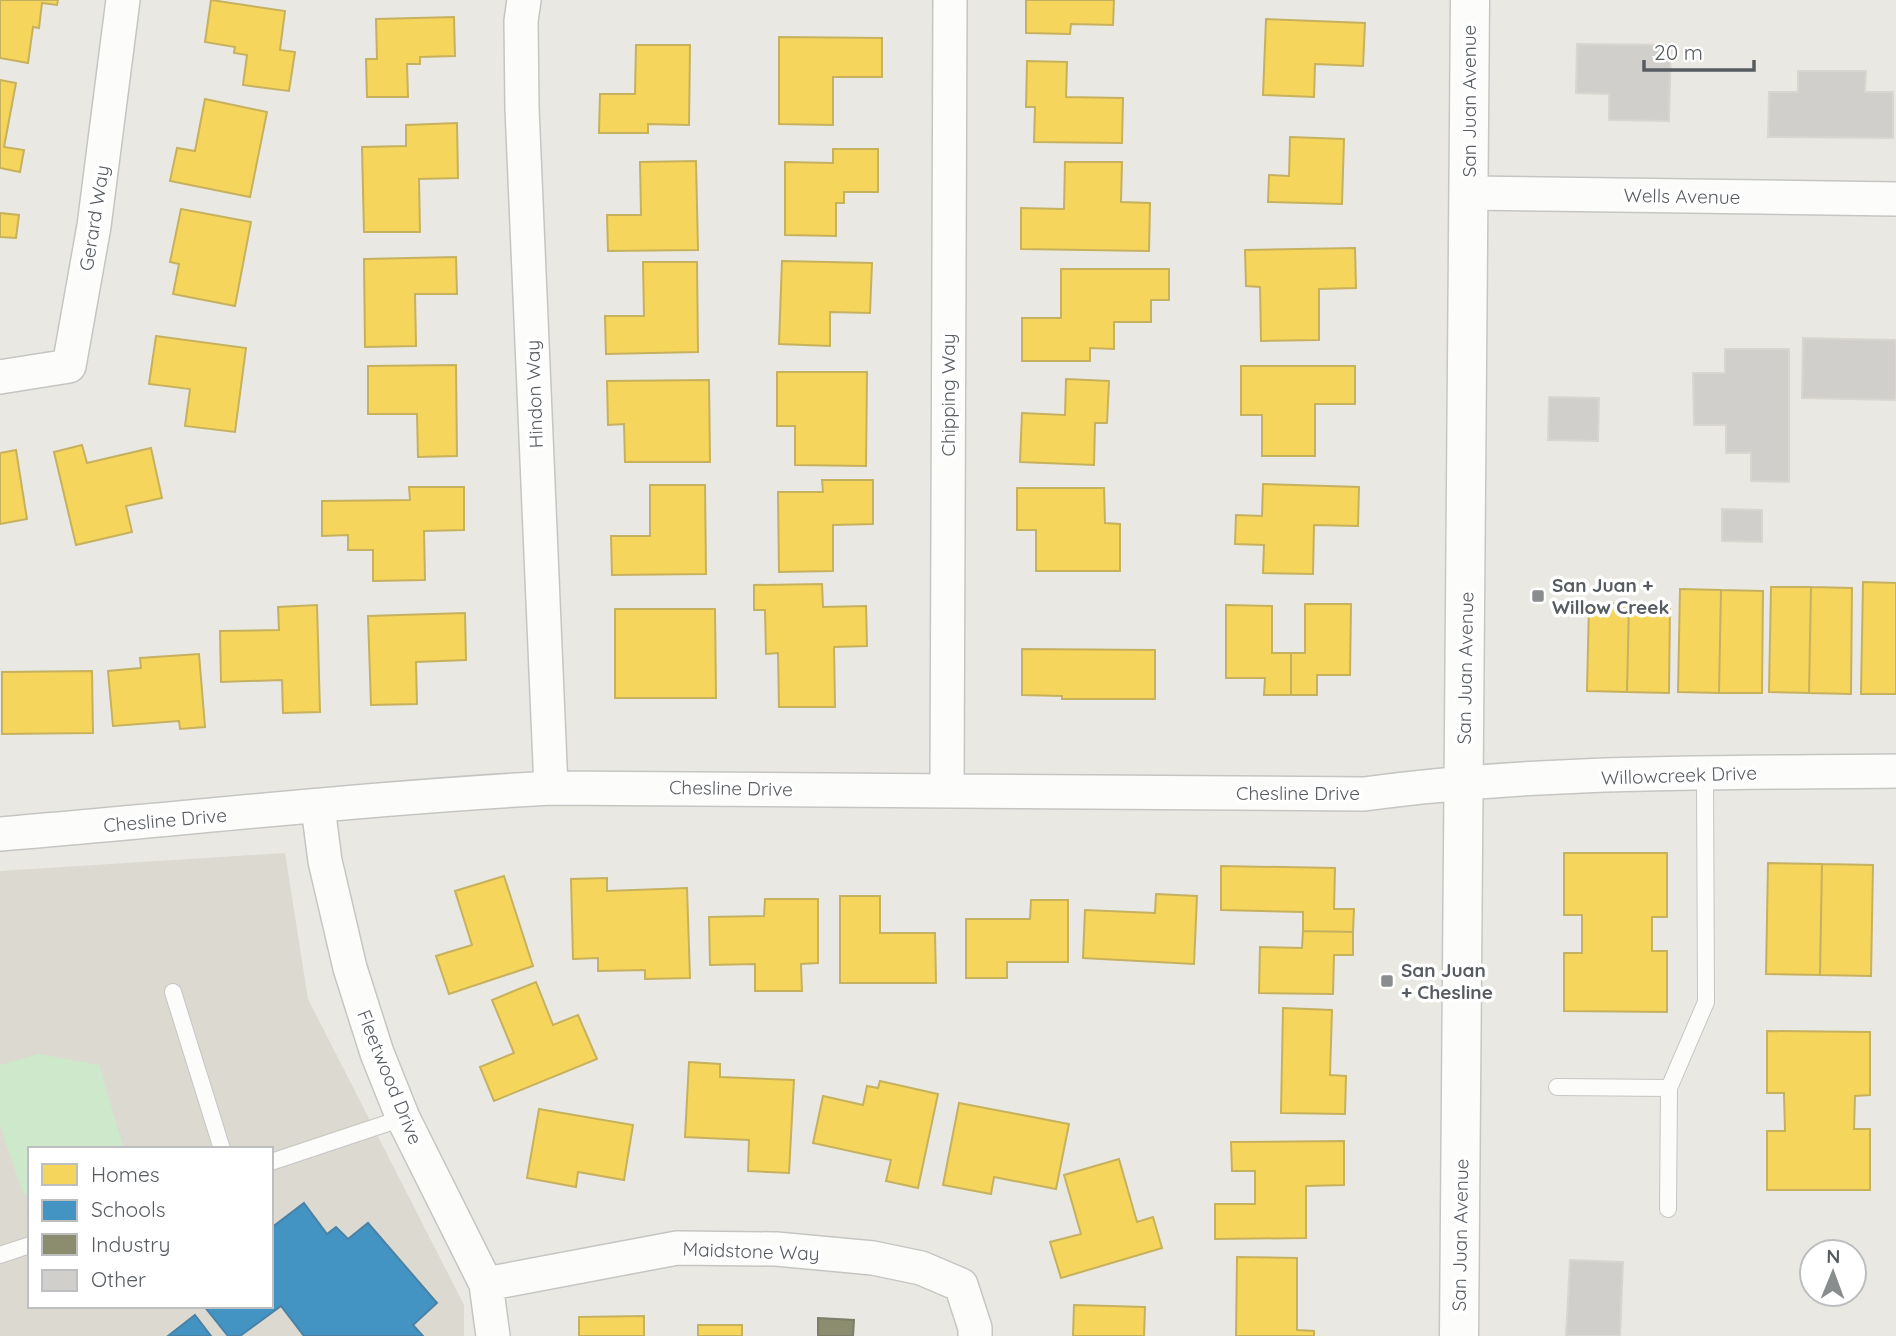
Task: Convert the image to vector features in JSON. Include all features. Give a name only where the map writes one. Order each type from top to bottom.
[{"type":"main road","name":"San Juan Avenue","points":[[1459,1336],[1470,0]]},
{"type":"street","name":"Gerard Way","points":[[0,377],[69,366],[93,226],[123,0]]},
{"type":"street","name":"Hindon Way","points":[[524,0],[521,21],[522,108],[551,788]]},
{"type":"street","name":"Chipping Way","points":[[947,790],[950,0]]},
{"type":"street","name":"Wells Avenue","points":[[1469,193],[1896,199]]},
{"type":"street","name":"Willowcreek Drive","points":[[1463,783],[1705,773],[1896,771]]},
{"type":"street","name":"Chesline Drive","points":[[0,834],[439,794],[551,788],[1364,794],[1463,783]]},
{"type":"street","name":"Fleetwood Drive","points":[[318,807],[325,861],[350,968],[376,1053],[403,1118],[486,1284],[493,1336]]},
{"type":"street","name":"Maidstone Way","points":[[486,1284],[677,1248],[776,1249],[873,1258],[921,1268],[961,1284],[975,1336]]},
{"type":"lane","points":[[1668,1209],[1670,1088],[1706,1002],[1705,773]]},
{"type":"lane","points":[[173,992],[221,1147]]},
{"type":"lane","points":[[1557,1087],[1670,1088]]},
{"type":"lane","points":[[273,1161],[403,1118]]},
{"type":"lane","points":[[0,1255],[28,1246]]},
{"type":"shaded area","points":[[285,853],[308,999],[464,1305],[464,1336],[0,1336],[0,871]]},
{"type":"green space","points":[[39,1054],[99,1065],[123,1147],[28,1147],[28,1196],[24,1194],[0,1125],[0,1065]]},
{"type":"building: Homes","points":[[0,0],[58,0],[57,5],[42,3],[39,28],[33,27],[28,63],[0,58]]},
{"type":"building: Homes","points":[[211,0],[285,11],[280,50],[295,52],[289,91],[243,85],[247,55],[234,53],[235,47],[205,42]]},
{"type":"building: Homes","points":[[1026,0],[1114,0],[1113,25],[1071,24],[1070,34],[1026,33]]},
{"type":"building: Homes","points":[[454,17],[455,56],[420,57],[420,64],[407,64],[408,97],[367,97],[366,59],[377,59],[376,19]]},
{"type":"building: Homes","points":[[1266,19],[1365,23],[1363,66],[1315,64],[1314,97],[1263,95]]},
{"type":"building: Homes","points":[[779,37],[882,38],[882,77],[833,77],[833,125],[779,124]]},
{"type":"building: Homes","points":[[636,45],[690,45],[689,125],[648,124],[648,133],[599,133],[600,94],[635,94]]},
{"type":"building: Homes","points":[[1027,61],[1067,62],[1066,97],[1123,98],[1122,143],[1034,142],[1035,107],[1026,107]]},
{"type":"building: Homes","points":[[0,80],[16,83],[4,147],[24,150],[20,172],[0,168]]},
{"type":"building: Homes","points":[[205,99],[267,112],[250,197],[170,181],[177,148],[195,151]]},
{"type":"building: Homes","points":[[457,123],[458,178],[419,179],[420,232],[364,232],[362,147],[406,146],[406,125]]},
{"type":"building: Homes","points":[[1290,137],[1344,139],[1342,204],[1268,202],[1269,175],[1289,176]]},
{"type":"building: Homes","points":[[833,149],[878,149],[878,192],[844,192],[844,203],[836,203],[836,236],[785,235],[785,162],[833,163]]},
{"type":"building: Homes","points":[[696,161],[698,250],[608,251],[607,215],[641,215],[640,162]]},
{"type":"building: Homes","points":[[1065,162],[1122,162],[1121,202],[1150,203],[1149,251],[1021,249],[1021,208],[1064,209]]},
{"type":"building: Homes","points":[[181,209],[251,222],[235,306],[173,294],[179,264],[170,262]]},
{"type":"building: Homes","points":[[0,213],[19,215],[16,238],[0,237]]},
{"type":"building: Homes","points":[[1355,248],[1356,288],[1319,289],[1319,340],[1261,341],[1260,287],[1246,286],[1245,250]]},
{"type":"building: Homes","points":[[456,257],[457,294],[415,294],[416,346],[365,347],[364,259]]},
{"type":"building: Homes","points":[[782,261],[872,263],[870,313],[830,312],[830,346],[779,344]]},
{"type":"building: Homes","points":[[643,262],[697,262],[698,352],[606,354],[605,316],[644,316]]},
{"type":"building: Homes","points":[[1061,269],[1169,269],[1169,300],[1151,300],[1151,322],[1114,322],[1114,349],[1090,348],[1090,361],[1022,361],[1022,318],[1061,318]]},
{"type":"building: Homes","points":[[156,336],[246,348],[235,432],[185,426],[190,389],[149,384]]},
{"type":"building: Homes","points":[[456,365],[457,456],[418,457],[417,414],[368,414],[368,366]]},
{"type":"building: Homes","points":[[1241,366],[1355,366],[1355,404],[1315,404],[1315,456],[1262,456],[1262,415],[1241,415]]},
{"type":"building: Homes","points":[[777,372],[867,372],[866,466],[795,465],[795,426],[777,426]]},
{"type":"building: Homes","points":[[1066,379],[1109,381],[1107,423],[1095,423],[1094,465],[1020,462],[1022,413],[1065,415]]},
{"type":"building: Homes","points":[[709,380],[710,462],[625,462],[624,424],[608,425],[607,381]]},
{"type":"building: Homes","points":[[82,445],[87,463],[151,448],[162,498],[126,506],[132,532],[76,545],[54,452]]},
{"type":"building: Homes","points":[[16,450],[27,519],[0,524],[0,453]]},
{"type":"building: Homes","points":[[822,480],[873,480],[873,524],[833,525],[833,571],[779,572],[778,492],[823,492]]},
{"type":"building: Homes","points":[[1263,484],[1359,487],[1358,526],[1314,525],[1313,574],[1263,573],[1264,545],[1235,544],[1236,515],[1262,516]]},
{"type":"building: Homes","points":[[650,485],[705,485],[706,574],[612,575],[611,536],[650,536]]},
{"type":"building: Homes","points":[[409,487],[464,487],[464,530],[424,531],[425,580],[373,581],[373,550],[348,550],[348,535],[322,536],[322,501],[410,500]]},
{"type":"building: Homes","points":[[1017,488],[1104,488],[1105,523],[1120,524],[1120,571],[1036,571],[1036,530],[1017,530]]},
{"type":"building: Homes","points":[[1863,582],[1896,583],[1896,694],[1861,694]]},
{"type":"building: Homes","points":[[822,584],[823,607],[866,606],[867,646],[834,647],[835,707],[779,707],[778,653],[766,654],[765,610],[754,610],[754,585]]},
{"type":"building: Homes","points":[[1771,587],[1811,587],[1809,693],[1769,692]]},
{"type":"building: Homes","points":[[1811,587],[1852,588],[1851,694],[1809,693]]},
{"type":"building: Homes","points":[[1680,589],[1721,590],[1719,693],[1678,692]]},
{"type":"building: Homes","points":[[1721,590],[1763,591],[1762,693],[1719,693]]},
{"type":"building: Homes","points":[[1589,603],[1629,604],[1627,692],[1587,691]]},
{"type":"building: Homes","points":[[1305,604],[1351,604],[1350,675],[1317,675],[1317,695],[1291,695],[1291,653],[1305,653]]},
{"type":"building: Homes","points":[[1629,604],[1670,605],[1669,693],[1627,692]]},
{"type":"building: Homes","points":[[317,605],[320,712],[283,713],[282,680],[221,682],[220,631],[279,630],[278,607]]},
{"type":"building: Homes","points":[[1226,605],[1272,606],[1272,653],[1291,653],[1291,695],[1264,695],[1265,678],[1226,678]]},
{"type":"building: Homes","points":[[615,609],[715,609],[716,698],[615,698]]},
{"type":"building: Homes","points":[[465,613],[466,660],[416,662],[417,704],[371,705],[368,616]]},
{"type":"building: Homes","points":[[1022,649],[1155,650],[1155,699],[1062,699],[1062,696],[1022,695]]},
{"type":"building: Homes","points":[[199,654],[205,727],[180,729],[179,721],[113,726],[108,671],[141,668],[140,658]]},
{"type":"building: Homes","points":[[92,671],[93,733],[2,734],[2,672]]},
{"type":"building: Homes","points":[[1564,853],[1667,853],[1667,917],[1652,917],[1652,951],[1667,951],[1667,1012],[1564,1011],[1564,953],[1582,953],[1582,915],[1564,915]]},
{"type":"building: Homes","points":[[1768,863],[1822,864],[1820,975],[1766,974]]},
{"type":"building: Homes","points":[[1822,864],[1873,865],[1871,976],[1820,975]]},
{"type":"building: Homes","points":[[1221,866],[1335,868],[1334,909],[1354,909],[1353,932],[1303,931],[1303,912],[1221,910]]},
{"type":"building: Homes","points":[[504,876],[533,966],[449,994],[436,956],[472,945],[455,891]]},
{"type":"building: Homes","points":[[607,878],[607,891],[687,888],[690,978],[645,979],[645,970],[598,971],[598,958],[573,959],[571,879]]},
{"type":"building: Homes","points":[[1156,894],[1197,896],[1194,964],[1083,958],[1085,910],[1155,913]]},
{"type":"building: Homes","points":[[840,896],[880,896],[880,933],[935,933],[936,983],[840,983]]},
{"type":"building: Homes","points":[[765,899],[818,899],[818,963],[801,964],[802,991],[755,991],[755,964],[710,965],[709,917],[764,916]]},
{"type":"building: Homes","points":[[1031,900],[1068,900],[1068,962],[1007,962],[1007,978],[966,978],[966,919],[1030,919]]},
{"type":"building: Homes","points":[[1303,931],[1353,932],[1353,955],[1334,955],[1333,994],[1259,993],[1260,947],[1302,948]]},
{"type":"building: Homes","points":[[536,982],[553,1025],[578,1015],[597,1059],[494,1101],[480,1067],[514,1053],[492,1000]]},
{"type":"building: Homes","points":[[1283,1008],[1332,1010],[1330,1075],[1346,1076],[1345,1114],[1281,1113]]},
{"type":"building: Homes","points":[[1767,1031],[1870,1032],[1870,1095],[1855,1096],[1854,1129],[1870,1129],[1870,1190],[1767,1190],[1767,1131],[1785,1131],[1784,1093],[1767,1093]]},
{"type":"building: Homes","points":[[689,1062],[720,1064],[720,1077],[794,1080],[789,1173],[748,1171],[749,1140],[685,1137]]},
{"type":"building: Homes","points":[[880,1081],[938,1094],[918,1188],[886,1181],[891,1160],[813,1143],[823,1096],[863,1105],[867,1086],[878,1088]]},
{"type":"building: Homes","points":[[959,1103],[1069,1124],[1056,1189],[994,1177],[991,1194],[943,1185]]},
{"type":"building: Homes","points":[[539,1109],[633,1125],[624,1180],[578,1172],[576,1187],[527,1178]]},
{"type":"building: Homes","points":[[1344,1141],[1344,1185],[1306,1186],[1306,1238],[1215,1239],[1215,1204],[1255,1204],[1255,1171],[1232,1171],[1231,1142]]},
{"type":"building: Homes","points":[[1119,1159],[1137,1222],[1153,1217],[1162,1248],[1061,1278],[1050,1242],[1081,1234],[1064,1175]]},
{"type":"building: Homes","points":[[1237,1257],[1297,1258],[1297,1330],[1314,1331],[1314,1336],[1236,1336]]},
{"type":"building: Homes","points":[[1074,1305],[1145,1307],[1144,1336],[1073,1336]]},
{"type":"building: Homes","points":[[644,1316],[644,1336],[579,1336],[579,1317]]},
{"type":"building: Homes","points":[[698,1325],[742,1325],[742,1336],[698,1336]]},
{"type":"building: Schools","points":[[304,1203],[327,1234],[336,1227],[348,1239],[368,1223],[437,1303],[413,1325],[423,1336],[304,1336],[281,1306],[240,1336],[228,1336],[206,1308],[273,1308],[273,1226]]},
{"type":"building: Schools","points":[[195,1315],[211,1336],[168,1336]]},
{"type":"building: Industry","points":[[818,1318],[854,1320],[853,1336],[818,1336]]},
{"type":"building: Other","points":[[1577,44],[1671,45],[1669,121],[1609,120],[1609,94],[1576,93]]},
{"type":"building: Other","points":[[1798,71],[1866,71],[1865,92],[1893,92],[1893,138],[1768,137],[1769,92],[1798,92]]},
{"type":"building: Other","points":[[1803,338],[1896,340],[1896,400],[1802,398]]},
{"type":"building: Other","points":[[1725,349],[1789,349],[1789,482],[1751,481],[1751,453],[1726,453],[1726,425],[1694,425],[1693,373],[1725,373]]},
{"type":"building: Other","points":[[1549,397],[1599,398],[1598,441],[1548,440]]},
{"type":"building: Other","points":[[1722,509],[1762,510],[1762,542],[1722,541]]},
{"type":"building: Other","points":[[1570,1260],[1623,1262],[1620,1336],[1566,1336]]},
{"type":"place","name":"San Juan + Willow Creek","points":[[1538,596]]},
{"type":"place","name":"San Juan + Chesline","points":[[1387,981]]}]
